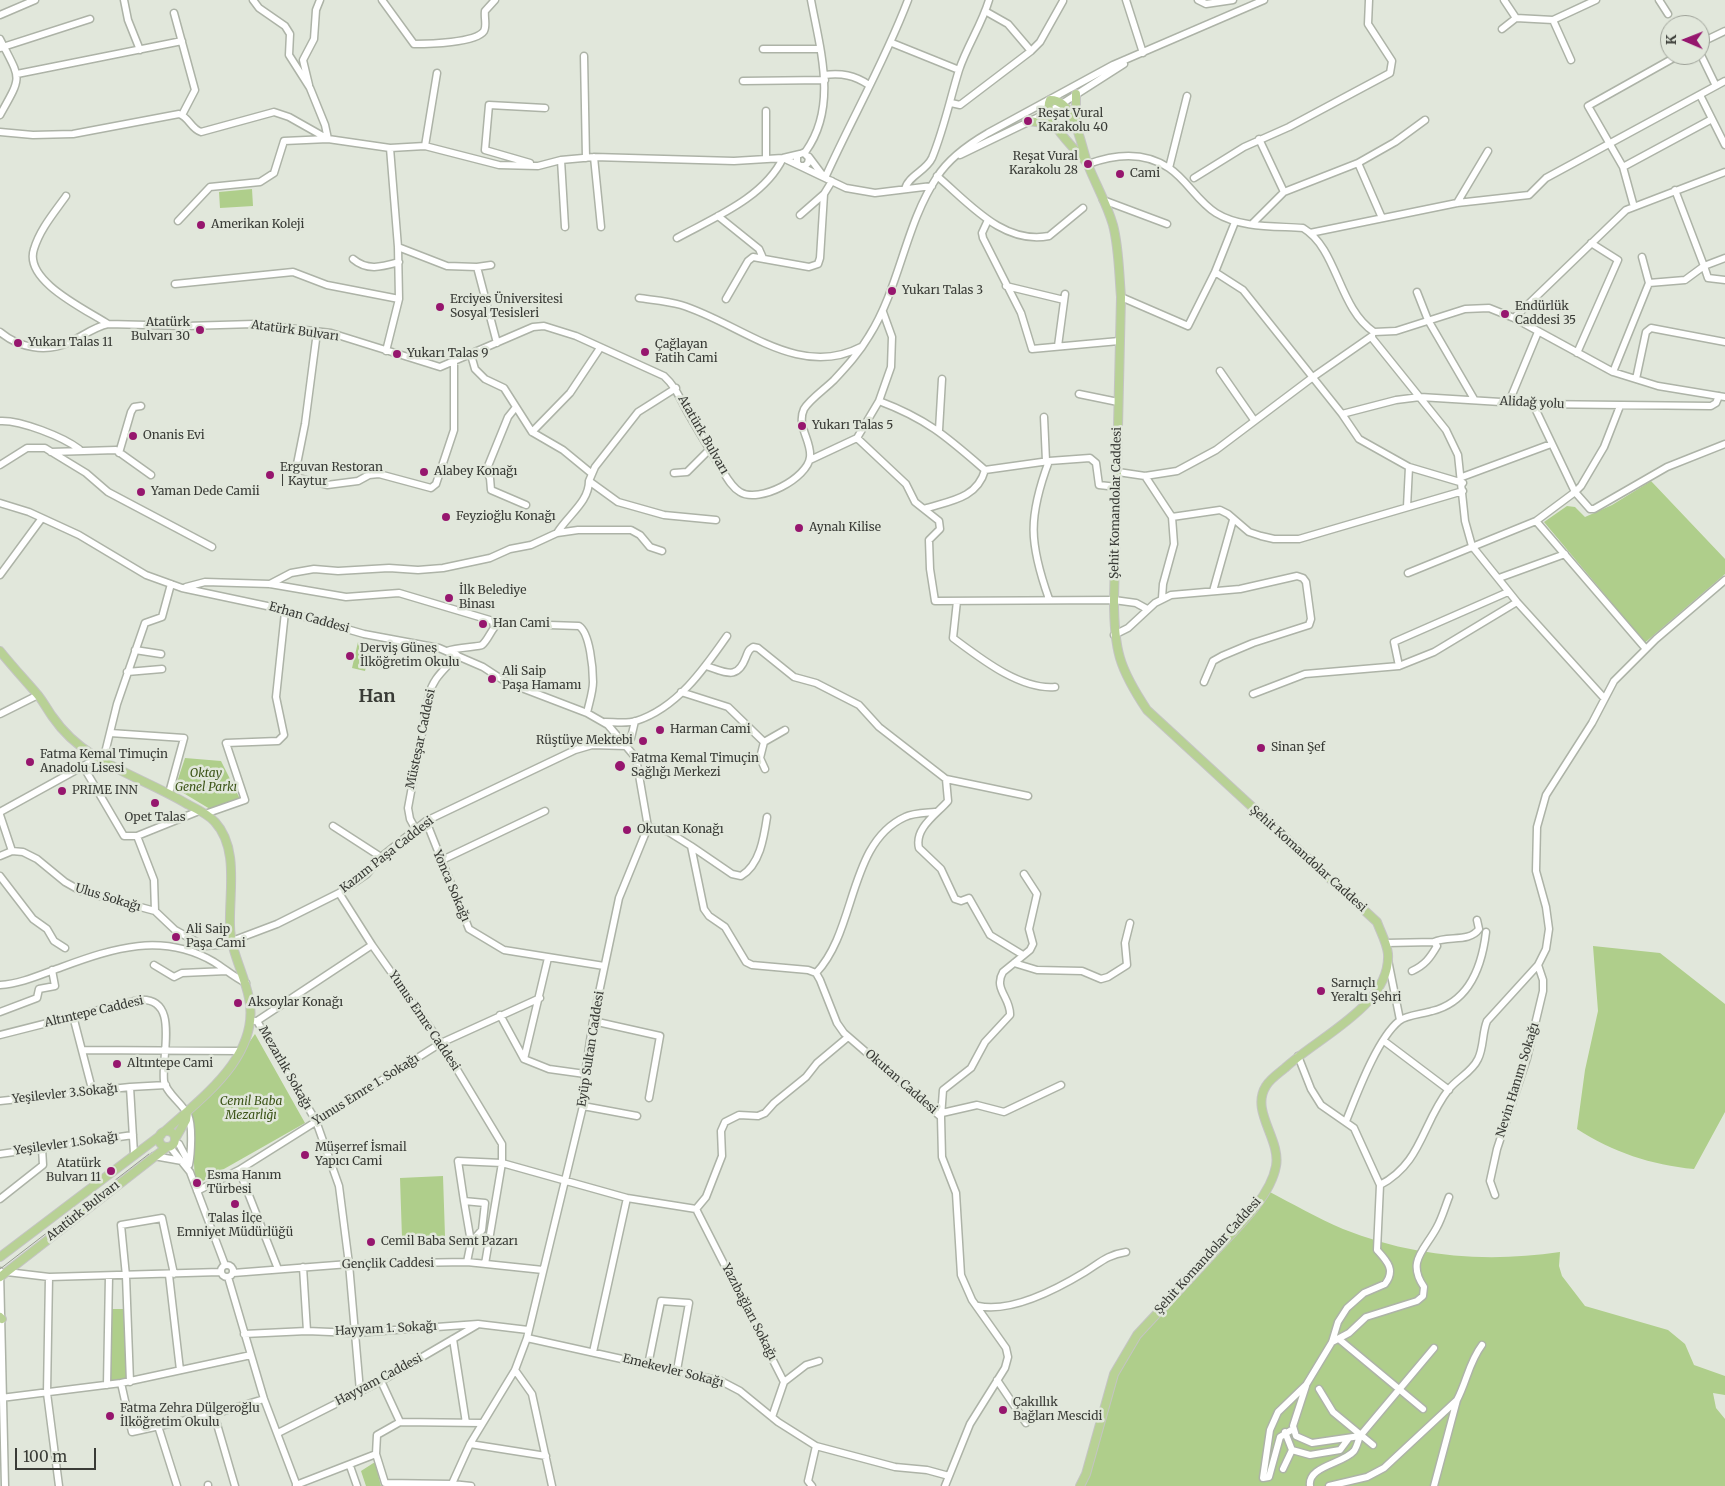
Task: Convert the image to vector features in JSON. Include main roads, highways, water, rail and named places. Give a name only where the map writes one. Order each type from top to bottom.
[{"type":"main road","points":[[1076,94],[1076,123],[1088,164]]},
{"type":"main road","points":[[1076,123],[1062,104],[1050,100],[1049,112],[1057,129],[1088,164]]},
{"type":"main road","points":[[1028,121],[1044,123],[1057,129]]},
{"type":"main road","name":"Şehit Komandolar Caddesi","points":[[1080,1486],[1086,1474],[1114,1374],[1124,1354],[1137,1335],[1240,1223],[1265,1192],[1276,1167],[1276,1149],[1262,1108],[1262,1096],[1266,1085],[1298,1056],[1359,1010],[1377,992],[1386,972],[1388,955],[1386,943],[1377,922],[1147,710],[1127,679],[1119,658],[1114,635],[1114,600],[1121,297],[1113,224],[1088,164]]},
{"type":"main road","name":"Atatürk Bulvarı","points":[[0,651],[38,695],[63,731],[100,759],[169,793],[202,812],[218,825],[228,845],[232,942],[246,983],[254,1021],[240,1051],[218,1082],[187,1113],[0,1257]]},
{"type":"main road","name":"Atatürk Bulvarı","points":[[2,1274],[172,1144],[186,1120],[187,1113]]},
{"type":"main road","points":[[162,1133],[172,1133],[172,1144],[160,1143],[162,1133]]},
{"type":"tram line","points":[[0,1269],[149,1154]]},
{"type":"place","name":"Reşat Vural Karakolu 40","points":[[1028,121]]},
{"type":"place","name":"Reşat Vural Karakolu 28","points":[[1088,164]]},
{"type":"place","name":"Cami","points":[[1120,174]]},
{"type":"place","name":"Amerikan Koleji","points":[[201,225]]},
{"type":"place","name":"Yukarı Talas 3","points":[[892,291]]},
{"type":"place","name":"Erciyes Üniversitesi Sosyal Tesisleri","points":[[440,307]]},
{"type":"place","name":"Endürlük Caddesi 35","points":[[1505,314]]},
{"type":"place","name":"Atatürk Bulvarı 30","points":[[200,330]]},
{"type":"place","name":"Yukarı Talas 11","points":[[18,343]]},
{"type":"place","name":"Çağlayan Fatih Cami","points":[[645,352]]},
{"type":"place","name":"Yukarı Talas 9","points":[[397,354]]},
{"type":"place","name":"Yukarı Talas 5","points":[[802,426]]},
{"type":"place","name":"Onanis Evi","points":[[133,436]]},
{"type":"place","name":"Alabey Konağı","points":[[424,472]]},
{"type":"place","name":"Erguvan Restoran | Kaytur","points":[[270,475]]},
{"type":"place","name":"Yaman Dede Camii","points":[[141,492]]},
{"type":"place","name":"Feyzioğlu Konağı","points":[[446,517]]},
{"type":"place","name":"Aynalı Kilise","points":[[799,528]]},
{"type":"place","name":"İlk Belediye Binası","points":[[449,598]]},
{"type":"place","name":"Han Cami","points":[[483,624]]},
{"type":"place","name":"Derviş Güneş İlköğretim Okulu","points":[[350,656]]},
{"type":"place","name":"Ali Saip Paşa Hamamı","points":[[492,679]]},
{"type":"place","name":"Harman Cami","points":[[660,730]]},
{"type":"place","name":"Rüştüye Mektebi","points":[[643,741]]},
{"type":"place","name":"Sinan Şef","points":[[1261,748]]},
{"type":"place","name":"Fatma Kemal Timuçin Anadolu Lisesi","points":[[30,762]]},
{"type":"place","name":"Fatma Kemal Timuçin Sağlığı Merkezi","points":[[620,766]]},
{"type":"place","name":"PRIME INN","points":[[62,791]]},
{"type":"place","name":"Opet Talas","points":[[155,803]]},
{"type":"place","name":"Okutan Konağı","points":[[627,830]]},
{"type":"place","name":"Ali Saip Paşa Cami","points":[[176,937]]},
{"type":"place","name":"Sarnıçlı Yeraltı Şehri","points":[[1321,991]]},
{"type":"place","name":"Aksoylar Konağı","points":[[238,1003]]},
{"type":"place","name":"Altıntepe Cami","points":[[117,1064]]},
{"type":"place","name":"Müşerref İsmail Yapıcı Cami","points":[[305,1155]]},
{"type":"place","name":"Atatürk Bulvarı 11","points":[[111,1171]]},
{"type":"place","name":"Esma Hanım Türbesi","points":[[197,1183]]},
{"type":"place","name":"Talas İlçe Emniyet Müdürlüğü","points":[[235,1204]]},
{"type":"place","name":"Cemil Baba Semt Pazarı","points":[[371,1242]]},
{"type":"place","name":"Çakıllık Bağları Mescidi","points":[[1003,1410]]},
{"type":"place","name":"Fatma Zehra Dülgeroğlu İlköğretim Okulu","points":[[110,1416]]},
{"type":"district","name":"Han","points":[[377,697]]},
{"type":"park label","name":"Oktay Genel Parkı","points":[[206,781]]},
{"type":"park label","name":"Cemil Baba Mezarlığı","points":[[251,1109]]}]
